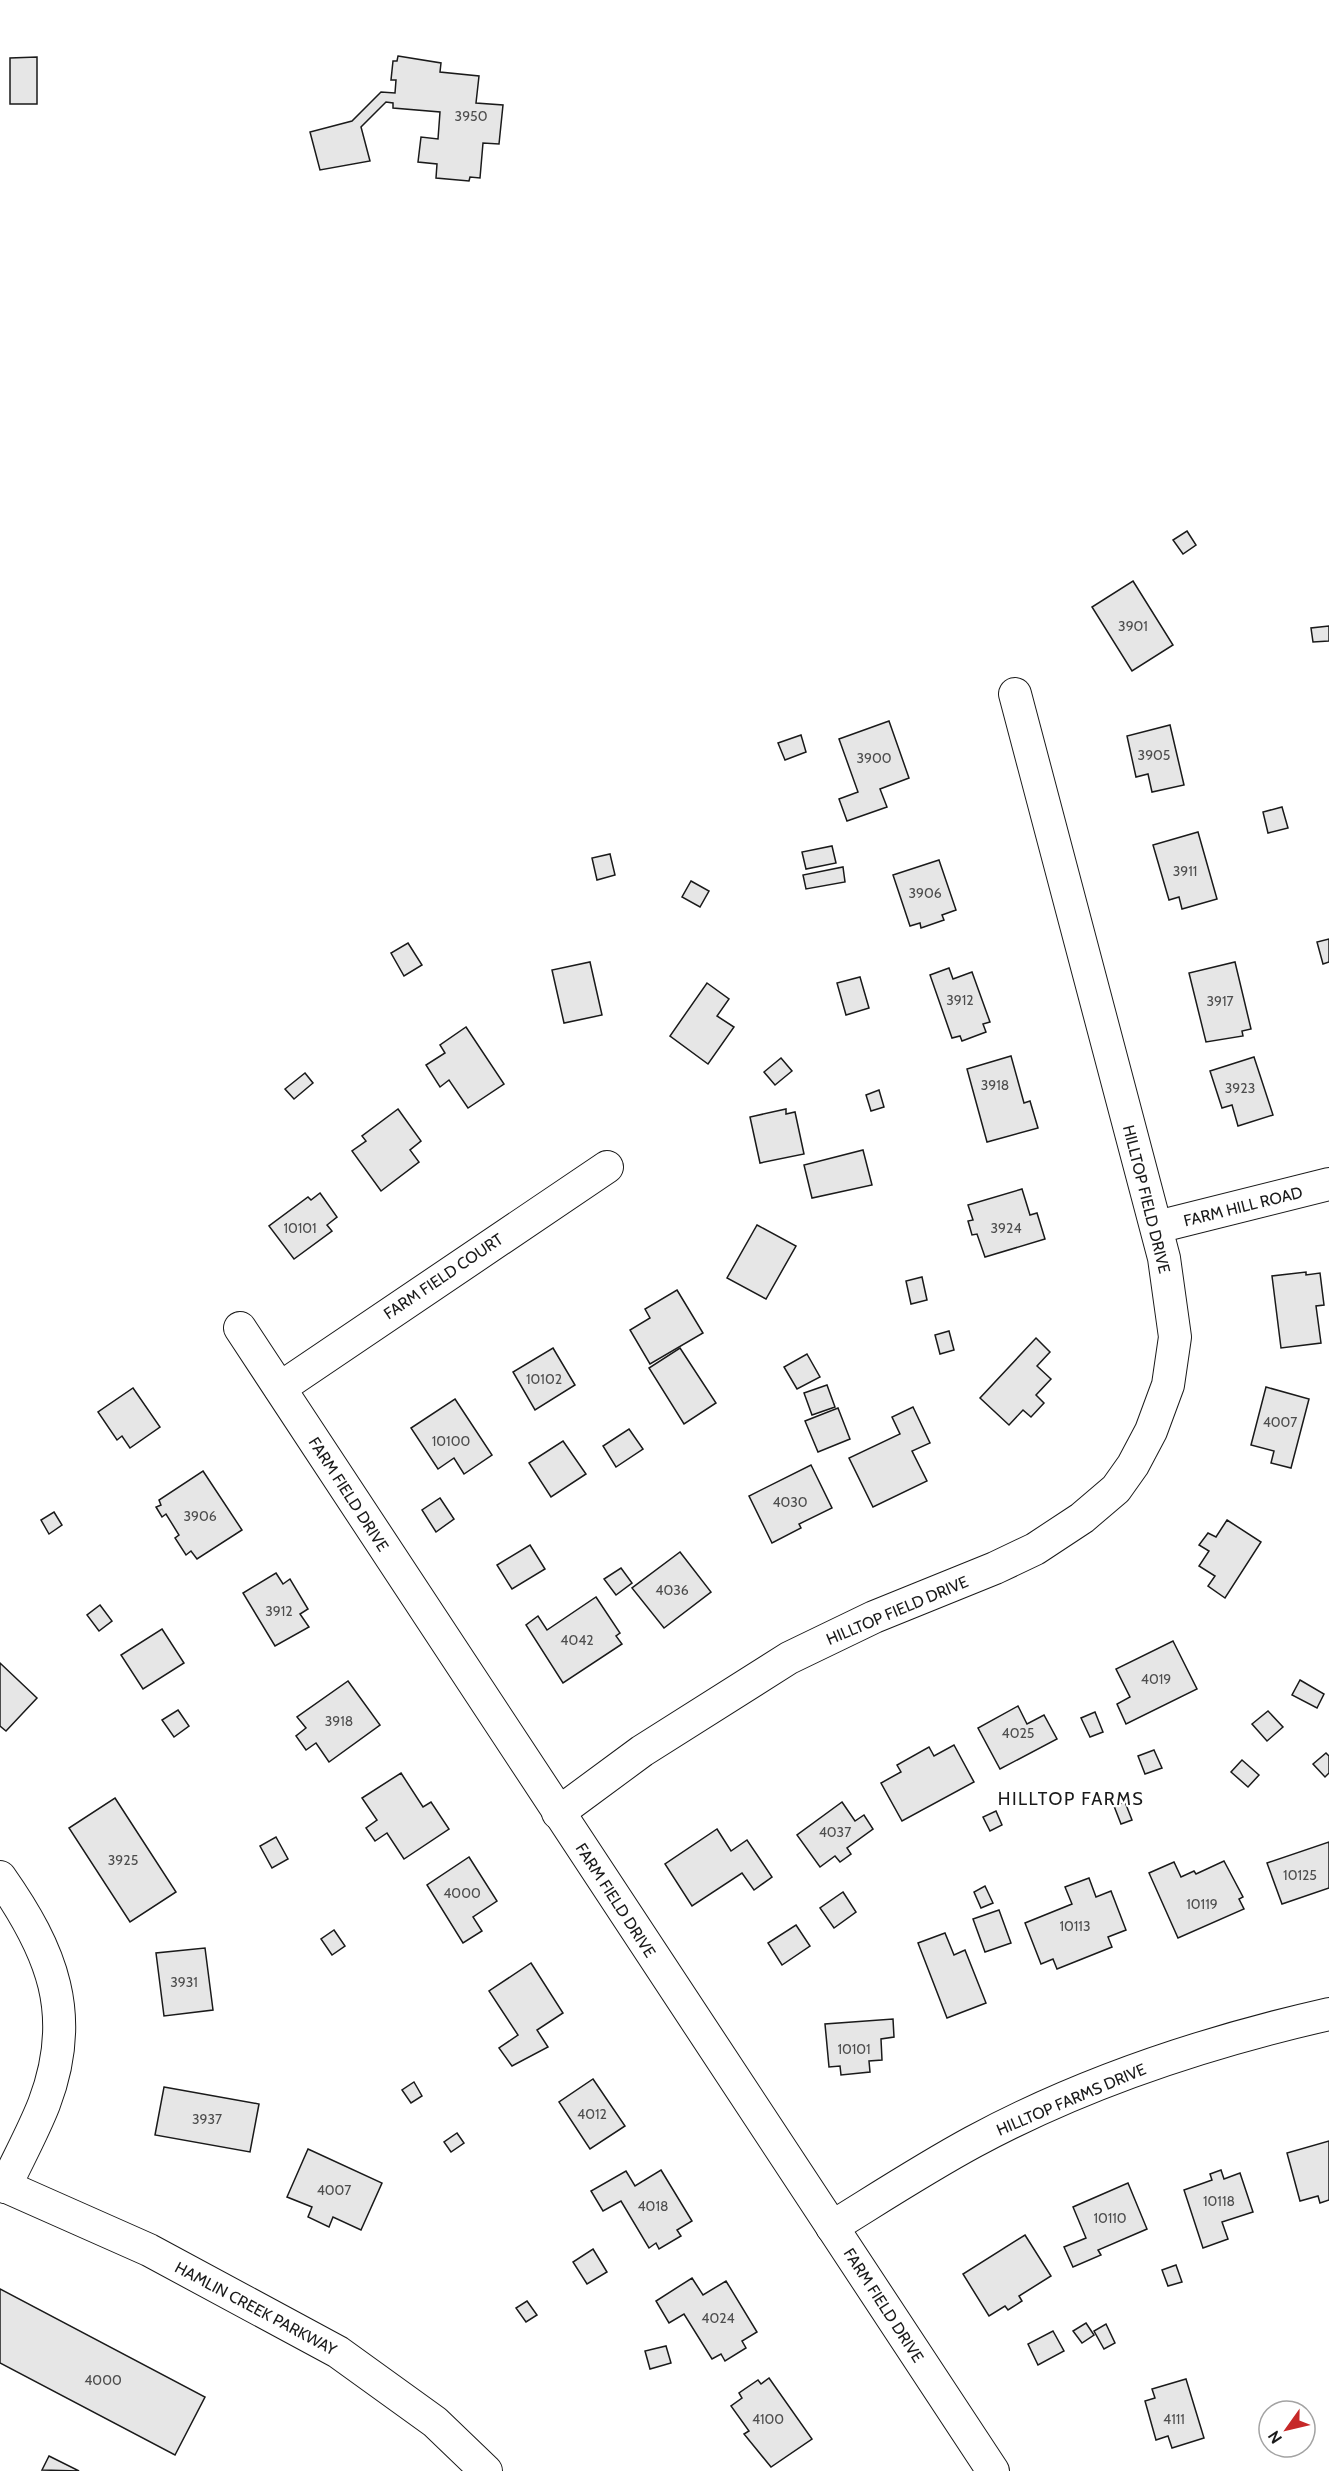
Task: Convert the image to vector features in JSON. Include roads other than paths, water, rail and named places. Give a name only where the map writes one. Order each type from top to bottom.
[{"type":"street","name":"HILLTOP FIELD DRIVE","points":[[558,1813],[642,1751],[789,1658],[874,1617],[995,1568],[1035,1548],[1082,1518],[1116,1489],[1133,1466],[1151,1431],[1169,1376],[1175,1337],[1157,1227],[1015,694]]},
{"type":"street","name":"FARM FIELD COURT","points":[[280,1388],[607,1167]]},
{"type":"street","name":"FARM HILL ROAD","points":[[1157,1227],[1329,1184]]},
{"type":"street","name":"FARM FIELD DRIVE","points":[[240,1328],[993,2471]]},
{"type":"street","points":[[0,1877],[41,1943],[58,1995],[58,2052],[44,2103],[3,2186]]},
{"type":"street","name":"HILLTOP FARMS DRIVE","points":[[832,2227],[973,2142],[1074,2095],[1129,2072],[1251,2032],[1329,2014]]},
{"type":"street","name":"HAMLIN CREEK PARKWAY","points":[[3,2186],[149,2250],[338,2352],[435,2421],[486,2471]]},
{"type":"district","name":"HILLTOP FARMS","points":[[1071,1799]]}]
